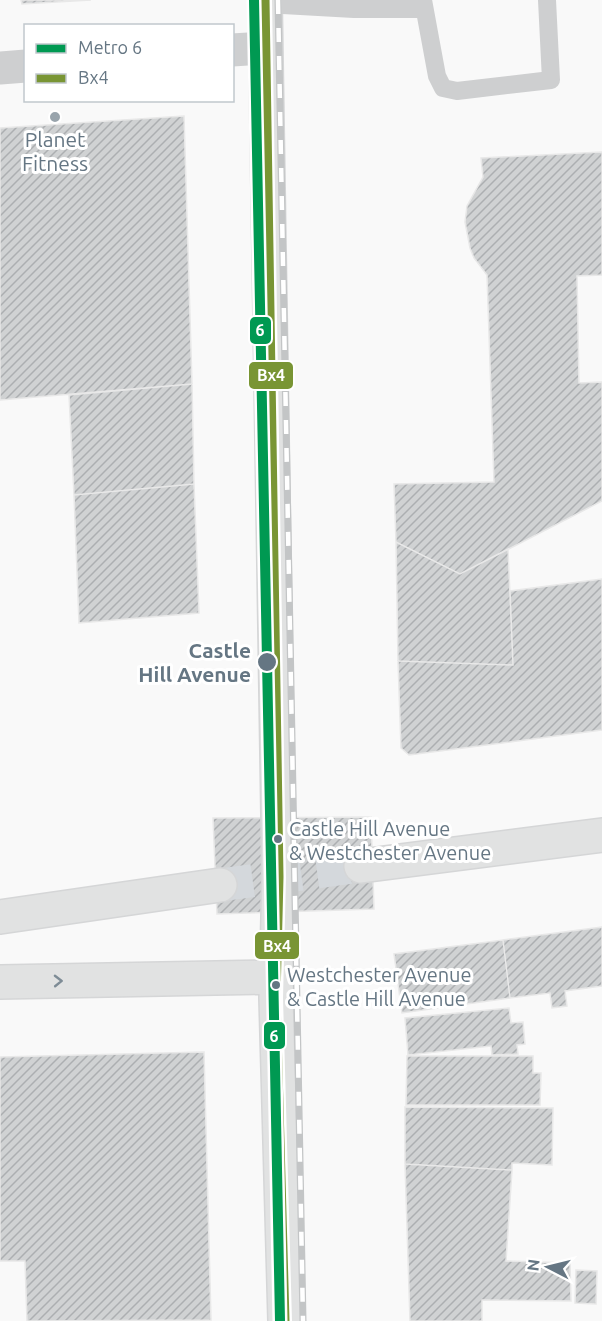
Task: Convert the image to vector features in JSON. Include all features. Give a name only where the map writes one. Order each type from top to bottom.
[{"type":"main road","points":[[265,2],[279,877],[276,977],[285,1321]]},
{"type":"main road","points":[[361,866],[602,836]]},
{"type":"main road","points":[[0,917],[220,885]]},
{"type":"main road","points":[[0,982],[276,977]]},
{"type":"street","points":[[234,50],[265,48]]},
{"type":"street","points":[[0,68],[24,66]]},
{"type":"lane","points":[[265,2],[354,9],[424,5],[437,76],[443,88],[457,91],[551,80],[547,0]]},
{"type":"building","points":[[21,0],[91,0],[22,4]]},
{"type":"building","points":[[184,116],[192,384],[0,400],[0,128]]},
{"type":"building","points":[[602,152],[602,275],[577,276],[579,383],[602,382],[602,501],[460,574],[396,542],[394,484],[494,482],[487,275],[474,258],[465,222],[467,206],[483,177],[481,158]]},
{"type":"building","points":[[192,384],[194,484],[74,495],[69,395]]},
{"type":"building","points":[[194,484],[199,613],[79,623],[74,495]]},
{"type":"building","points":[[396,542],[460,574],[508,549],[513,665],[398,661]]},
{"type":"building","points":[[602,579],[602,730],[409,755],[401,748],[398,661],[513,665],[510,591]]},
{"type":"building","points":[[371,817],[374,909],[217,914],[213,818]]},
{"type":"building","points":[[602,927],[602,986],[565,991],[567,1006],[552,1008],[550,993],[510,998],[503,940]]},
{"type":"building","points":[[503,940],[510,998],[402,1013],[394,954]]},
{"type":"building","points":[[509,1008],[511,1023],[523,1022],[525,1044],[517,1045],[518,1054],[492,1055],[491,1046],[408,1055],[405,1018]]},
{"type":"building","points":[[204,1052],[211,1320],[27,1321],[25,1261],[0,1261],[0,1057]]},
{"type":"building","points":[[407,1056],[533,1056],[533,1073],[541,1073],[540,1105],[406,1105]]},
{"type":"building","points":[[405,1107],[553,1108],[552,1165],[512,1163],[512,1170],[405,1164]]},
{"type":"building","points":[[405,1164],[512,1170],[506,1261],[570,1263],[571,1301],[482,1300],[482,1321],[410,1321]]},
{"type":"building","points":[[576,1270],[597,1271],[596,1304],[575,1303]]},
{"type":"tunnel","points":[[220,885],[361,866]]},
{"type":"railway","points":[[278,0],[303,1321]]},
{"type":"metro line","name":"6","points":[[254,0],[280,1321]]},
{"type":"transit line","name":"Bx4","points":[[265,0],[279,877],[276,998],[285,1321]]},
{"type":"place","name":"Planet Fitness","points":[[55,117]]},
{"type":"place","name":"Castle Hill Avenue","points":[[267,662]]},
{"type":"place","name":"Castle Hill Avenue & Westchester Avenue","points":[[278,839]]},
{"type":"place","name":"Westchester Avenue & Castle Hill Avenue","points":[[276,985]]}]
